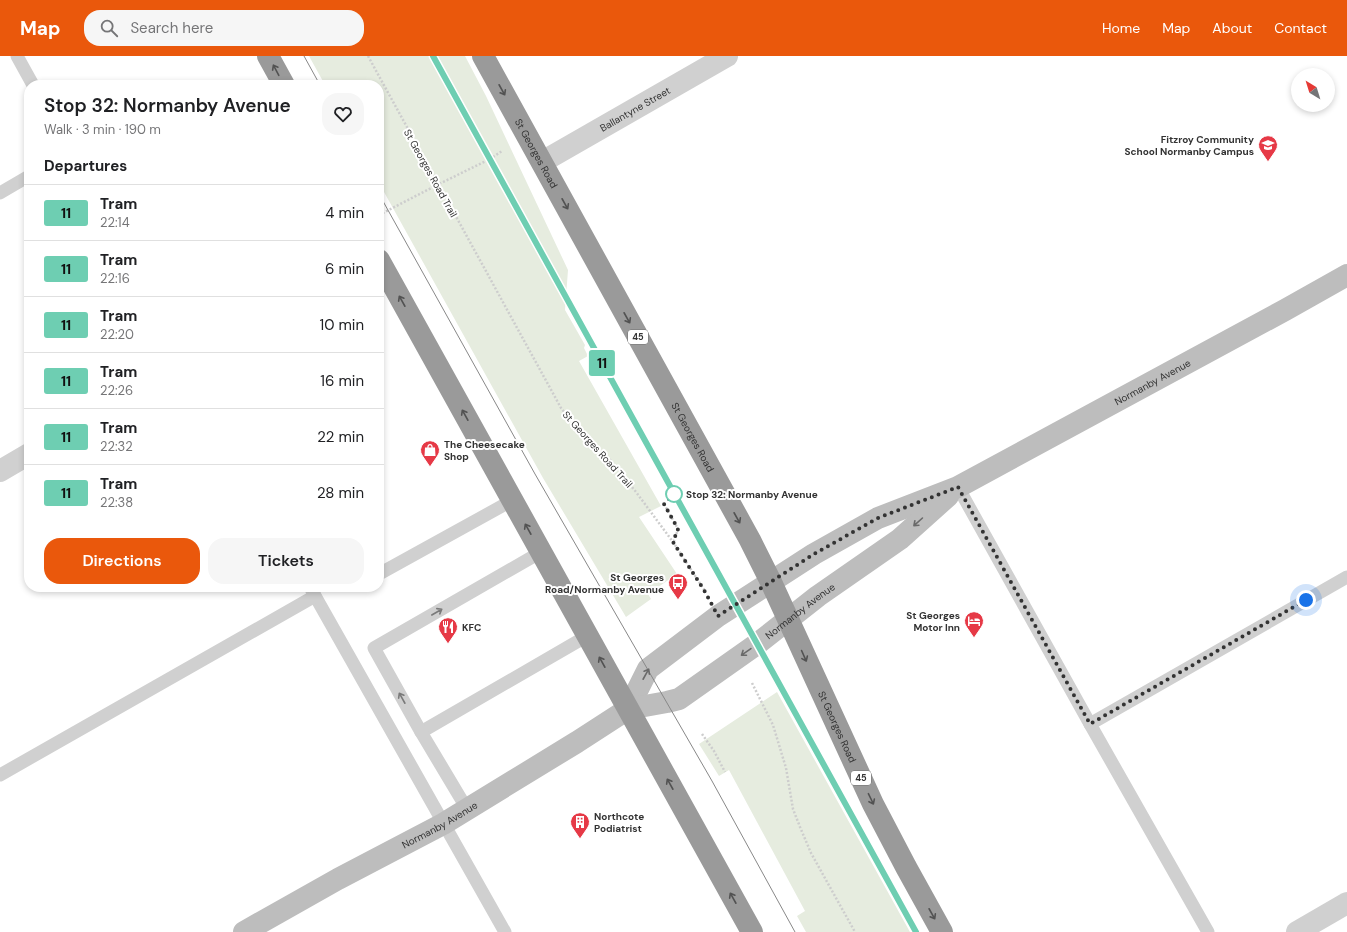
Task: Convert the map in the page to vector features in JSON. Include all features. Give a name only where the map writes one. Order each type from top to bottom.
[{"type":"highway","points":[[268,56],[281,80]]},
{"type":"highway","name":"St Georges Road","points":[[483,56],[750,540],[789,620],[873,804],[942,932]]},
{"type":"highway","points":[[384,269],[752,932]]},
{"type":"main road","name":"Normanby Avenue","points":[[628,709],[648,669],[718,616],[814,554],[878,518],[958,487],[1347,275]]},
{"type":"main road","name":"Normanby Avenue","points":[[244,932],[338,879],[444,824],[628,709],[679,699],[789,620],[818,596],[900,539],[958,487]]},
{"type":"street","name":"Ballantyne Street","points":[[542,162],[727,56]]},
{"type":"street","points":[[0,471],[24,457]]},
{"type":"street","points":[[1297,932],[1347,903]]},
{"type":"lane","points":[[17,56],[30,80]]},
{"type":"lane","points":[[0,193],[24,179]]},
{"type":"lane","points":[[958,487],[1208,932]]},
{"type":"lane","points":[[384,571],[513,500]]},
{"type":"lane","points":[[467,809],[421,732],[374,648],[541,552]]},
{"type":"lane","points":[[1090,724],[1347,577]]},
{"type":"lane","points":[[0,775],[311,592]]},
{"type":"lane","points":[[314,592],[505,932]]},
{"type":"lane","points":[[421,732],[587,636]]},
{"type":"path","name":"St Georges Road Trail","points":[[368,56],[381,80]]},
{"type":"path","name":"St Georges Road Trail","points":[[384,86],[437,185],[561,408],[572,423],[611,462],[636,492],[673,542],[704,590],[718,616]]},
{"type":"path","points":[[384,212],[490,159],[527,134]]},
{"type":"path","points":[[664,504],[678,529],[673,542]]},
{"type":"path","points":[[739,657],[773,725],[786,768],[794,809],[800,827],[811,853],[855,932]]},
{"type":"path","points":[[702,734],[714,751],[725,772]]},
{"type":"shaded area","points":[[309,56],[465,56],[486,96],[568,270],[565,310],[585,345],[584,348],[588,356],[579,361],[661,506],[639,517],[677,574],[648,594],[651,599],[626,617],[543,478],[384,192],[384,80],[322,80]]},
{"type":"shaded area","points":[[777,692],[910,932],[806,932],[797,916],[805,911],[729,770],[719,776],[699,744]]},
{"type":"tram line","points":[[304,56],[317,80]]},
{"type":"tram line","points":[[433,56],[916,932]]},
{"type":"tram line","name":"11","points":[[433,56],[916,932]]},
{"type":"tram line","points":[[384,203],[535,474],[712,781],[795,932]]},
{"type":"place","name":"Fitzroy Community School Normanby Campus","points":[[1268,162]]},
{"type":"place","name":"The Cheesecake Shop","points":[[430,467]]},
{"type":"place","name":"Stop 32: Normanby Avenue","points":[[674,494]]},
{"type":"place","name":"St Georges Road/Normanby Avenue","points":[[678,600]]},
{"type":"place","name":"St Georges Motor Inn","points":[[974,638]]},
{"type":"place","name":"KFC","points":[[448,644]]},
{"type":"place","name":"Northcote Podiatrist","points":[[580,839]]},
{"type":"route","points":[[674,494],[664,504],[678,529],[673,542],[704,590],[718,616],[814,554],[878,518],[958,487],[1090,724],[1306,600]]}]
